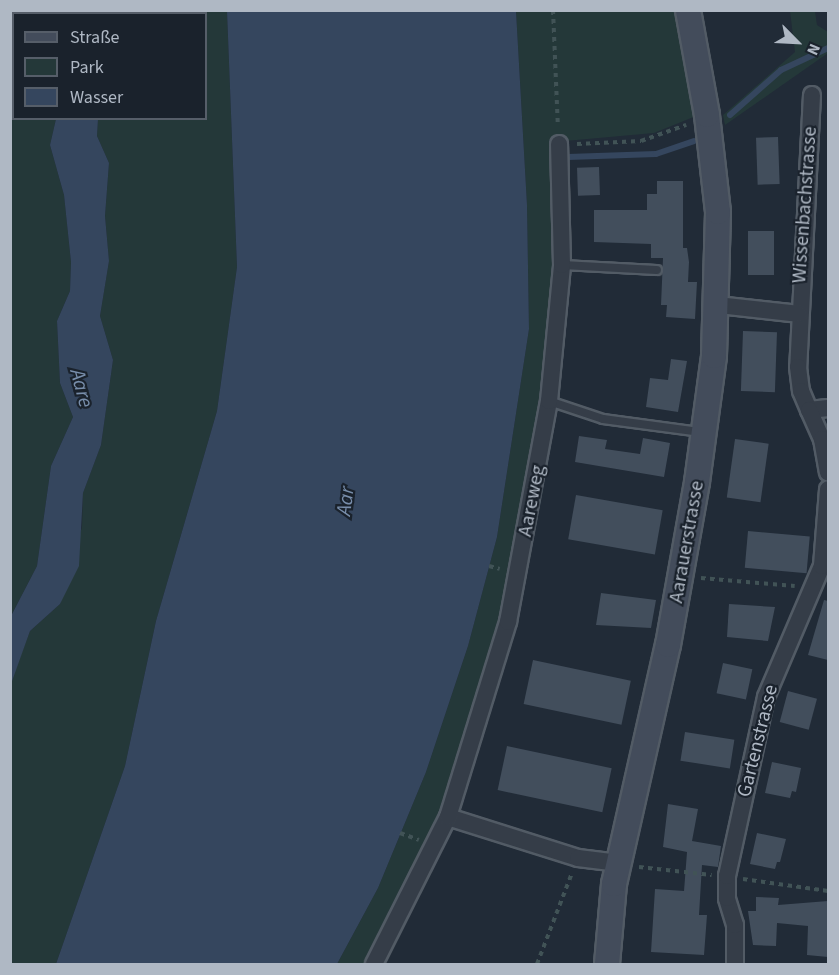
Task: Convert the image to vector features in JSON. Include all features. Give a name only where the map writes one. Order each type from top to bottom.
[{"type":"street","name":"Aarauerstrasse","points":[[607,964],[619,863],[681,577],[704,432],[718,305],[718,212],[707,117],[688,10]]},
{"type":"street","name":"Wissenbachstrasse","points":[[809,410],[801,391],[799,314],[812,95]]},
{"type":"street","name":"Aareweg","points":[[374,964],[448,818],[508,622],[549,401],[562,265],[559,144]]},
{"type":"street","points":[[718,305],[799,314]]},
{"type":"street","points":[[828,408],[809,410],[822,439],[828,472]]},
{"type":"street","name":"Gartenstrasse","points":[[735,964],[735,925],[727,898],[727,876],[766,697],[816,588],[822,566],[828,489]]},
{"type":"street","points":[[448,818],[578,858],[619,863]]},
{"type":"lane","points":[[562,265],[657,270]]},
{"type":"lane","points":[[549,401],[603,419],[704,432]]},
{"type":"path","points":[[553,10],[559,144],[641,141],[707,117]]},
{"type":"path","points":[[681,577],[816,588]]},
{"type":"path","points":[[537,964],[557,903],[578,858]]},
{"type":"green space","points":[[147,10],[227,11],[237,267],[217,411],[156,621],[125,766],[56,964],[11,964],[10,684],[30,631],[60,604],[82,527],[83,493],[101,445],[113,360],[100,316],[109,261],[105,216],[109,163],[97,136],[98,120],[207,120],[207,12],[146,12]]},
{"type":"green space","points":[[11,11],[38,12],[12,12],[12,120],[56,120],[50,145],[64,195],[71,262],[70,291],[57,321],[60,383],[73,417],[51,466],[37,566],[11,616]]},
{"type":"green space","points":[[516,11],[676,11],[696,116],[654,133],[554,142],[555,272],[544,395],[521,533],[498,622],[439,815],[406,888],[365,964],[337,964],[378,888],[426,772],[468,646],[497,537],[529,329],[527,205]]},
{"type":"green space","points":[[790,11],[815,11],[817,25],[828,32],[828,53],[725,125],[723,115],[795,52]]},
{"type":"water","name":"Aar","points":[[227,11],[516,11],[527,205],[529,329],[497,537],[468,646],[426,772],[378,888],[337,964],[56,964],[125,766],[156,621],[217,411],[237,267]]},
{"type":"water","name":"Aare","points":[[56,120],[98,120],[97,136],[109,163],[105,216],[109,261],[100,316],[113,360],[101,445],[83,493],[79,566],[60,604],[30,631],[11,684],[11,616],[37,566],[51,466],[73,417],[60,383],[57,321],[70,291],[71,262],[64,195],[50,145]]},
{"type":"building","points":[[778,137],[780,184],[758,185],[756,138]]},
{"type":"building","points":[[599,167],[600,195],[578,196],[577,168]]},
{"type":"building","points":[[657,181],[683,181],[683,248],[687,248],[688,282],[697,282],[695,319],[666,317],[667,305],[661,305],[663,258],[651,258],[651,244],[594,242],[594,210],[647,210],[647,194],[657,194]]},
{"type":"building","points":[[748,231],[774,231],[774,275],[748,275]]},
{"type":"building","points":[[743,331],[777,332],[775,392],[741,391]]},
{"type":"building","points":[[671,359],[687,361],[678,412],[646,407],[650,378],[668,380]]},
{"type":"building","points":[[579,436],[607,440],[605,449],[640,454],[643,438],[670,443],[664,477],[575,462]]},
{"type":"building","points":[[735,439],[769,444],[760,502],[727,497]]},
{"type":"building","points":[[576,495],[663,510],[655,555],[568,539]]},
{"type":"building","points":[[748,531],[810,536],[807,573],[745,568]]},
{"type":"building","points":[[601,593],[656,600],[651,628],[596,625]]},
{"type":"building","points":[[824,600],[828,601],[828,660],[808,655]]},
{"type":"building","points":[[729,604],[775,607],[768,641],[727,637]]},
{"type":"building","points":[[533,660],[631,681],[621,725],[524,704]]},
{"type":"building","points":[[723,663],[752,669],[746,700],[717,693]]},
{"type":"building","points":[[788,691],[817,699],[809,730],[780,722]]},
{"type":"building","points":[[685,732],[734,740],[730,768],[680,761]]},
{"type":"building","points":[[507,746],[612,768],[602,812],[498,790]]},
{"type":"building","points":[[772,762],[801,768],[796,792],[792,791],[790,798],[765,793]]},
{"type":"building","points":[[668,804],[698,809],[692,841],[721,846],[718,867],[702,865],[699,915],[707,915],[704,955],[651,952],[655,889],[684,891],[687,852],[663,847]]},
{"type":"building","points":[[757,833],[786,839],[780,862],[777,862],[775,869],[750,864]]},
{"type":"building","points":[[756,897],[779,898],[778,905],[828,901],[828,957],[807,955],[808,926],[777,923],[776,946],[753,945],[748,911],[756,911]]},
{"type":"waterway","points":[[730,115],[781,70],[828,48]]},
{"type":"waterway","points":[[568,157],[656,154],[694,141]]}]
